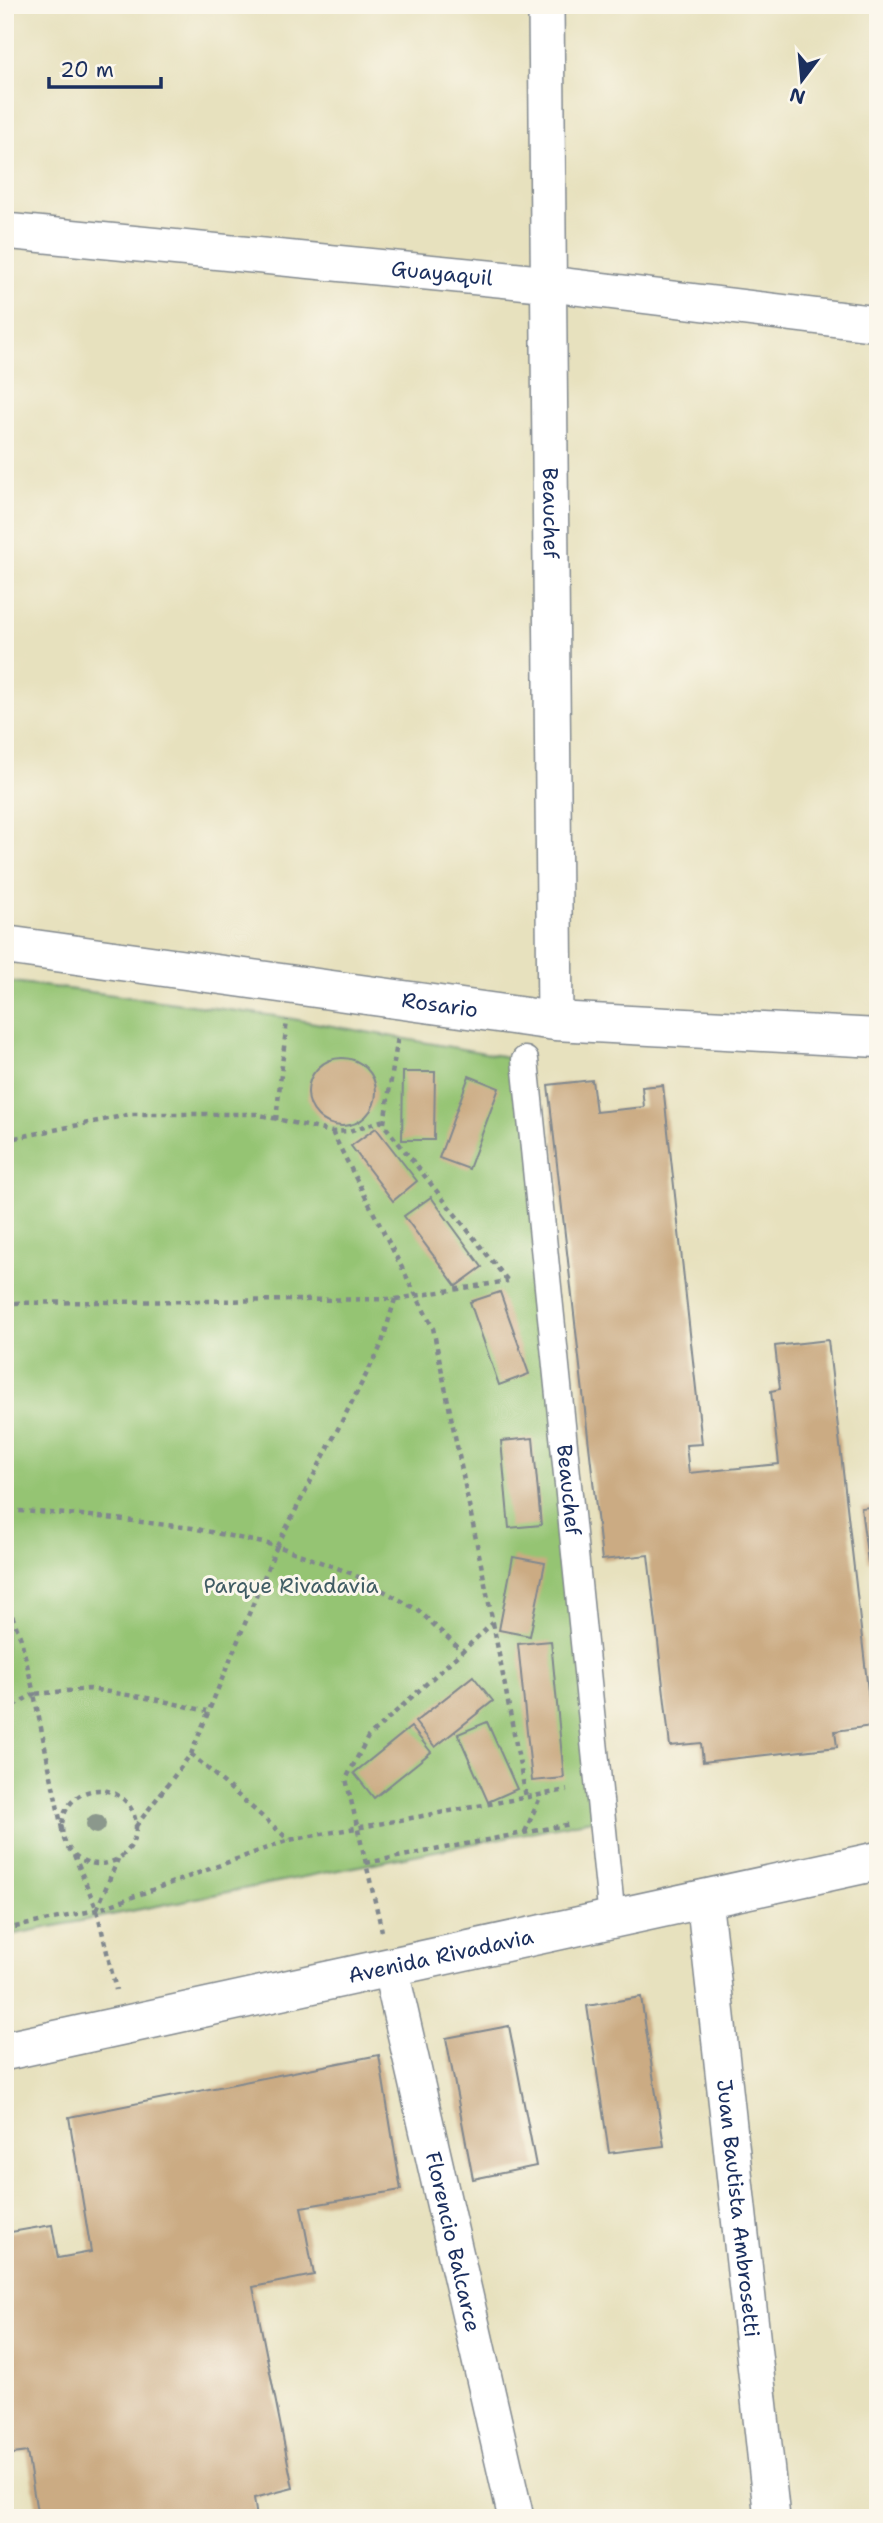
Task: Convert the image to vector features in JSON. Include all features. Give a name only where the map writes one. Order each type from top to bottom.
[{"type":"main road","name":"Rosario","points":[[5,945],[555,1021],[878,1038]]},
{"type":"main road","name":"Avenida Rivadavia","points":[[5,2051],[878,1861]]},
{"type":"street","name":"Beauchef","points":[[546,5],[555,1021]]},
{"type":"street","name":"Guayaquil","points":[[5,232],[550,284],[878,324]]},
{"type":"street","name":"Beauchef","points":[[525,1060],[612,1919]]},
{"type":"street","name":"Juan Bautista Ambrosetti","points":[[704,1898],[772,2518]]},
{"type":"street","name":"Florencio Balcarce","points":[[390,1967],[516,2518]]},
{"type":"path","points":[[276,1120],[287,1018]]},
{"type":"path","points":[[384,1123],[398,1037]]},
{"type":"path","points":[[5,1140],[132,1114],[256,1114],[332,1132],[384,1123],[508,1281]]},
{"type":"path","points":[[332,1132],[433,1328],[526,1797]]},
{"type":"path","points":[[5,1303],[395,1299],[547,1275]]},
{"type":"path","points":[[136,1826],[191,1754],[277,1546],[381,1346],[395,1299]]},
{"type":"path","points":[[5,1510],[192,1528],[277,1546],[353,1574],[418,1610],[462,1651]]},
{"type":"path","points":[[5,1597],[21,1639],[65,1842],[97,1910],[125,2025]]},
{"type":"path","points":[[390,1967],[346,1779],[368,1737],[493,1623]]},
{"type":"path","points":[[5,1710],[34,1694],[89,1689],[207,1711]]},
{"type":"path","points":[[191,1754],[289,1840]]},
{"type":"path","points":[[5,1929],[97,1910],[289,1840],[598,1784]]},
{"type":"path","points":[[62,1829],[68,1805],[76,1797],[88,1792],[101,1790],[113,1793],[127,1802],[133,1813],[136,1826],[134,1838],[128,1850],[118,1858],[95,1863],[83,1860],[72,1852]]},
{"type":"path","points":[[525,1833],[541,1794]]},
{"type":"path","points":[[366,1863],[602,1818]]},
{"type":"path","points":[[97,1910],[118,1858]]},
{"type":"green space","name":"Parque Rivadavia","points":[[5,981],[276,1016],[525,1060],[602,1818],[5,1936]]},
{"type":"building","points":[[342,1058],[355,1061],[366,1068],[373,1079],[376,1092],[373,1105],[366,1116],[355,1123],[342,1126],[329,1123],[318,1116],[311,1105],[308,1092],[311,1079],[318,1068],[329,1061]]},
{"type":"building","points":[[403,1072],[435,1072],[434,1140],[402,1140]]},
{"type":"building","points":[[469,1076],[499,1088],[469,1169],[439,1158]]},
{"type":"building","points":[[592,1080],[596,1112],[644,1107],[642,1087],[663,1085],[702,1444],[686,1445],[689,1473],[779,1464],[771,1391],[780,1389],[775,1346],[828,1340],[872,1726],[835,1731],[837,1747],[703,1762],[701,1743],[670,1746],[648,1555],[602,1560],[548,1085]]},
{"type":"building","points":[[376,1128],[417,1181],[393,1201],[351,1146]]},
{"type":"building","points":[[431,1197],[482,1267],[456,1286],[404,1216]]},
{"type":"building","points":[[500,1292],[529,1374],[499,1385],[470,1302]]},
{"type":"building","points":[[533,1438],[541,1525],[509,1528],[501,1441]]},
{"type":"building","points":[[878,1506],[878,1561],[868,1562],[861,1508]]},
{"type":"building","points":[[513,1557],[545,1563],[530,1636],[499,1630]]},
{"type":"building","points":[[551,1641],[564,1778],[532,1781],[518,1644]]},
{"type":"building","points":[[473,1676],[493,1701],[435,1747],[415,1722]]},
{"type":"building","points":[[487,1722],[517,1789],[488,1802],[458,1734]]},
{"type":"building","points":[[411,1727],[431,1752],[374,1798],[354,1773]]},
{"type":"building","points":[[641,1997],[664,2146],[609,2153],[587,2006]]},
{"type":"building","points":[[509,2026],[536,2166],[473,2179],[446,2038]]},
{"type":"building","points":[[379,2055],[401,2190],[301,2207],[314,2275],[253,2287],[293,2488],[254,2498],[257,2518],[158,2518],[158,2515],[147,2518],[38,2518],[27,2452],[5,2455],[5,2233],[52,2225],[58,2258],[91,2252],[69,2117]]}]
